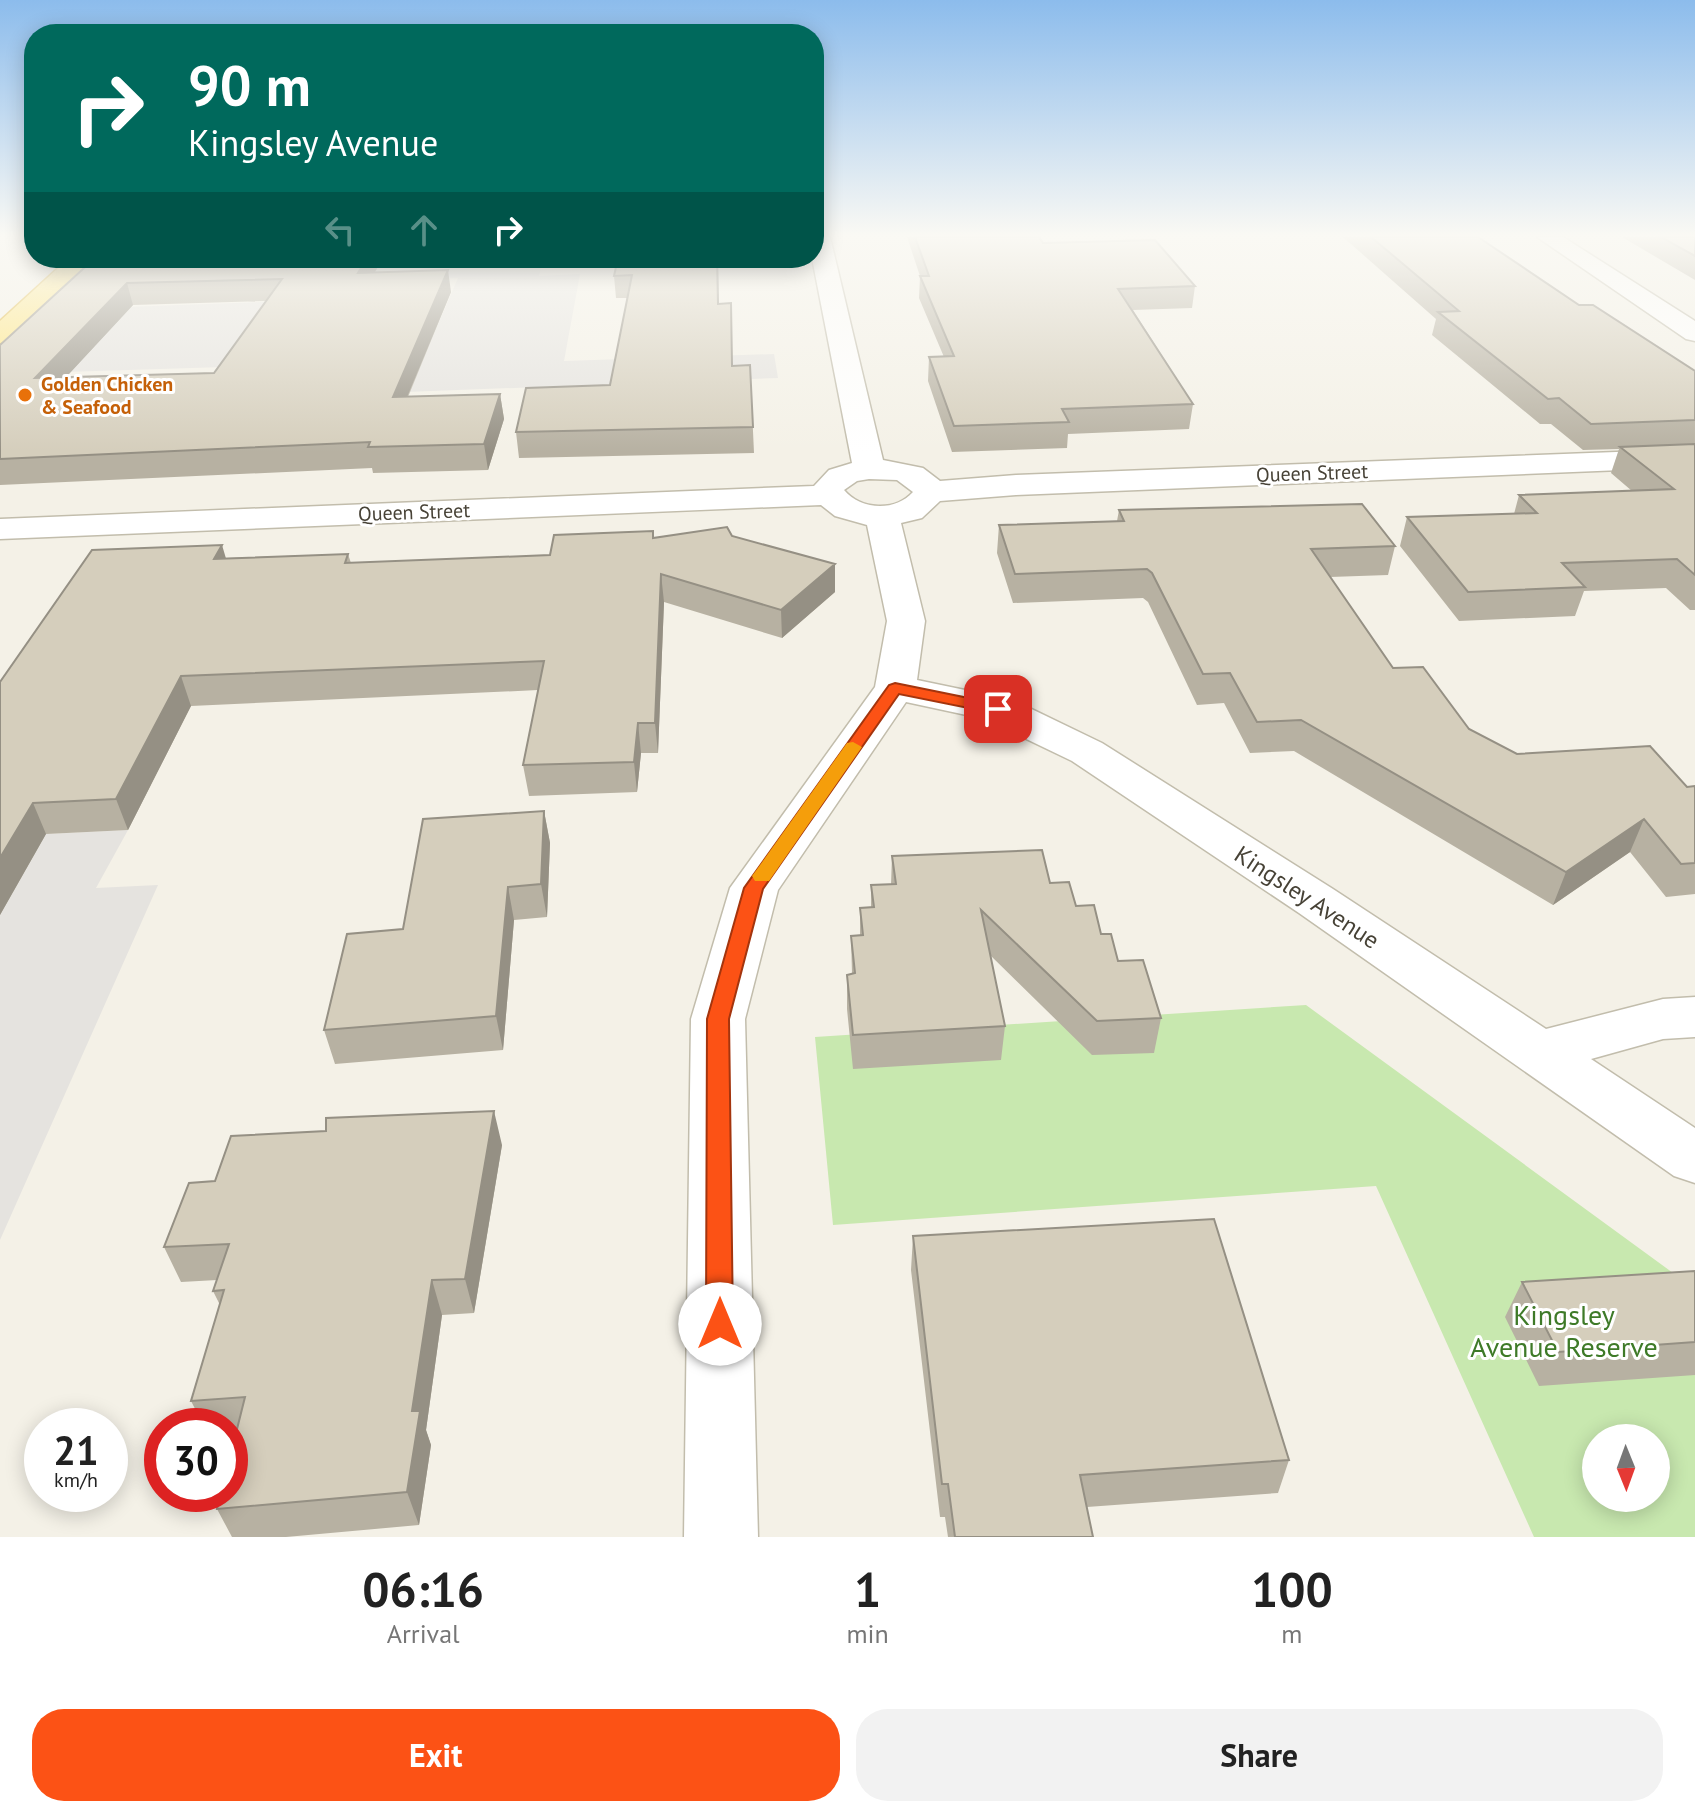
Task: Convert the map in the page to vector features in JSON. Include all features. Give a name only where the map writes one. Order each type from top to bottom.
[{"type":"highway","points":[[0,335],[28,309]]},
{"type":"street","points":[[721,1537],[718,1019],[754,888],[895,688],[906,621],[835,309]]},
{"type":"street","points":[[1658,309],[1695,333]]},
{"type":"street","name":"Queen Street","points":[[930,492],[1016,485],[1695,458]]},
{"type":"street","points":[[876,492],[847,510],[835,504],[829,495],[831,482],[841,476],[876,492],[916,508],[926,502],[930,492],[926,484],[903,472],[876,492]]},
{"type":"street","name":"Queen Street","points":[[0,529],[829,495]]},
{"type":"street","name":"Kingsley Avenue","points":[[895,688],[998,709],[1087,752],[1316,901],[1695,1159]]},
{"type":"street","points":[[1536,1053],[1663,1019],[1695,1017]]},
{"type":"green space","name":"Kingsley Avenue Reserve","points":[[1306,1005],[1695,1289],[1695,1537],[1534,1537],[1376,1186],[833,1225],[815,1037]]},
{"type":"shaded area","points":[[70,309],[307,309],[425,354],[445,309],[574,309],[564,361],[774,354],[778,378],[405,392],[224,367],[0,374]]},
{"type":"shaded area","points":[[128,830],[96,888],[158,885],[0,1240],[0,915],[46,834]]},
{"type":"building","points":[[40,309],[102,309],[35,378],[214,373],[260,309],[431,309],[393,397],[500,394],[484,444],[368,447],[370,442],[0,459],[0,345]]},
{"type":"building","points":[[625,309],[731,309],[732,366],[750,365],[753,427],[516,432],[526,388],[610,385]]},
{"type":"building","points":[[934,309],[1131,309],[1193,404],[1062,409],[1069,422],[954,426],[929,357],[954,356]]},
{"type":"building","points":[[1456,309],[1599,309],[1695,371],[1695,420],[1591,424],[1559,398],[1548,399],[1438,312],[1459,311]]},
{"type":"building","points":[[1695,444],[1695,575],[1677,559],[1562,563],[1585,587],[1468,592],[1407,517],[1537,513],[1519,495],[1674,489],[1620,447]]},
{"type":"building","points":[[1362,504],[1395,546],[1311,549],[1393,668],[1423,667],[1469,729],[1517,754],[1650,746],[1687,787],[1695,786],[1695,863],[1681,864],[1644,819],[1566,872],[1301,720],[1257,722],[1230,673],[1203,674],[1152,573],[1147,569],[1015,574],[999,525],[1124,521],[1119,510]]},
{"type":"building","points":[[727,527],[732,536],[835,564],[781,610],[661,574],[655,723],[638,723],[634,762],[523,765],[544,661],[181,676],[116,799],[33,803],[0,858],[0,682],[92,550],[222,545],[214,559],[348,554],[345,563],[550,555],[554,535],[653,531],[653,538]]},
{"type":"building","points":[[544,811],[541,884],[508,887],[496,1016],[324,1030],[347,934],[403,929],[423,819]]},
{"type":"building","points":[[1042,850],[1050,883],[1069,882],[1076,906],[1094,905],[1101,934],[1111,934],[1118,961],[1143,960],[1161,1018],[1097,1021],[981,910],[1005,1026],[853,1035],[847,975],[855,973],[851,936],[863,935],[860,908],[874,907],[871,885],[896,884],[892,856]]},
{"type":"building","points":[[494,1111],[465,1279],[432,1280],[412,1411],[420,1411],[407,1492],[248,1506],[248,1408],[242,1408],[245,1397],[191,1401],[224,1290],[213,1291],[229,1244],[164,1247],[189,1183],[215,1181],[231,1136],[326,1131],[326,1118]]},
{"type":"building","points":[[1214,1219],[1289,1460],[1080,1475],[1093,1537],[955,1537],[948,1484],[942,1484],[913,1236]]},
{"type":"building","points":[[1695,1271],[1695,1342],[1558,1352],[1522,1282]]},
{"type":"slow traffic","points":[[762,876],[853,747]]},
{"type":"place","name":"Golden Chicken & Seafood","points":[[25,395]]},
{"type":"route","points":[[720,1324],[718,1019],[754,888],[895,688],[998,709]]}]
